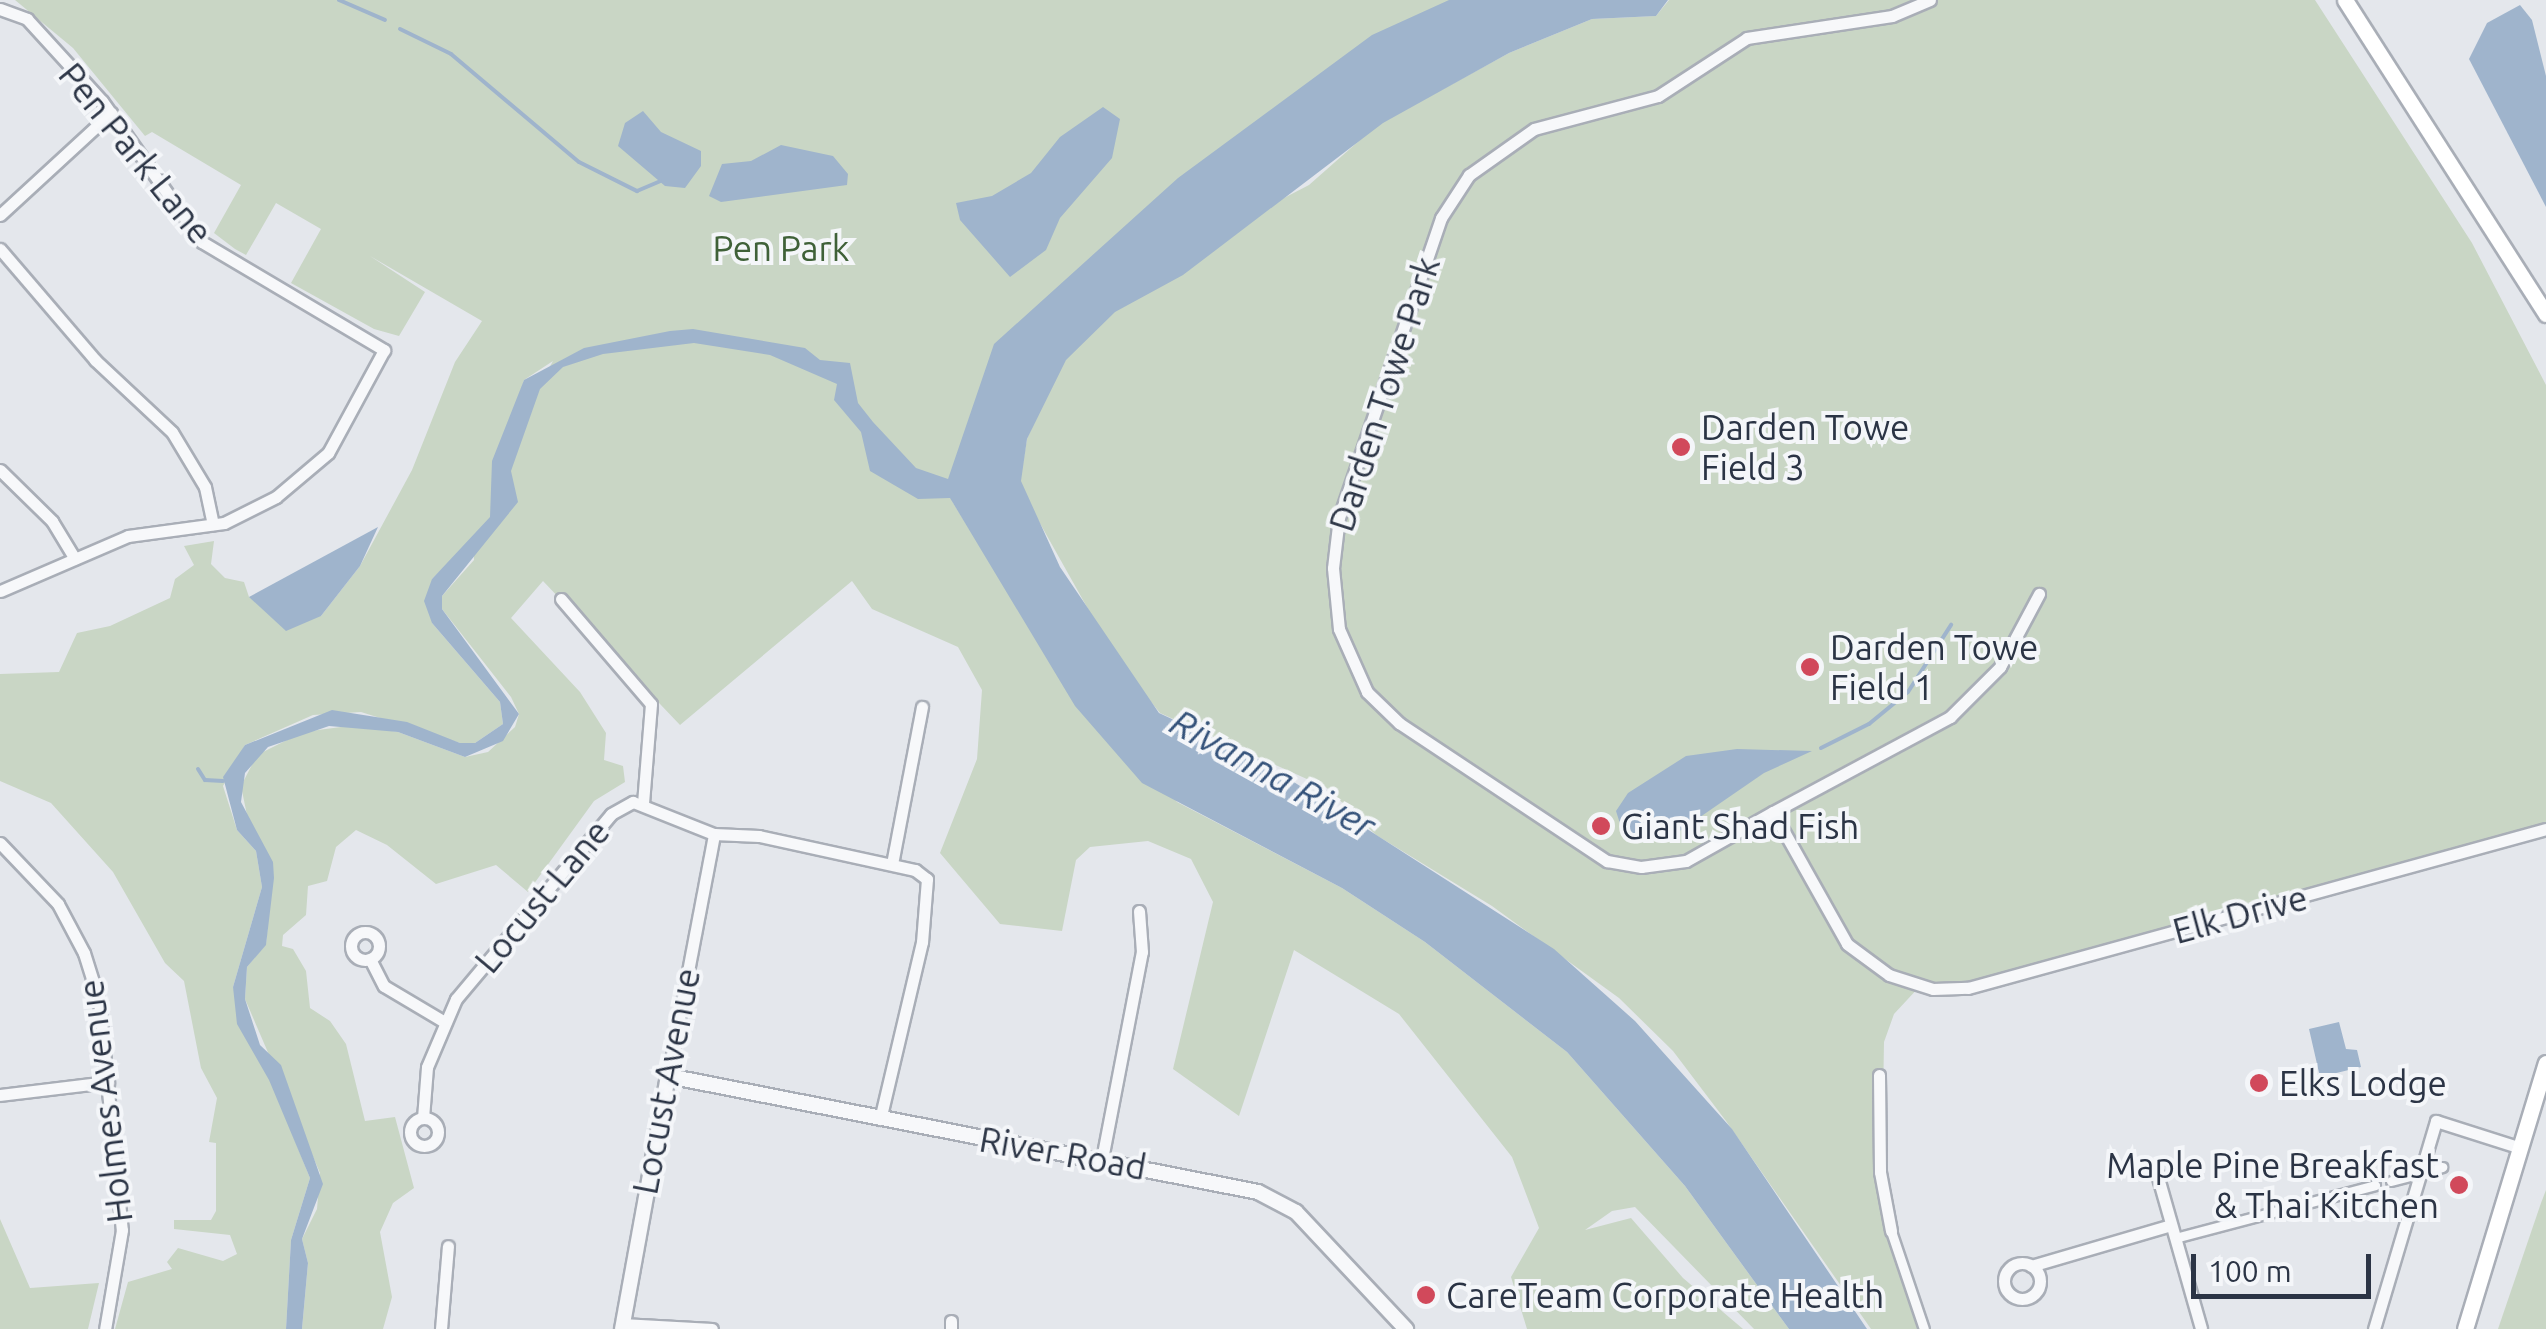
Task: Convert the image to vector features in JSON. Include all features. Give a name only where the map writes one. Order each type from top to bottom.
[{"type":"main road","points":[[2345,0],[2546,314]]},
{"type":"main road","points":[[2465,1329],[2546,1063]]},
{"type":"street","name":"Darden Towe Park","points":[[1930,0],[1892,16],[1747,38],[1658,96],[1558,119],[1478,166],[1441,218],[1337,528],[1339,629],[1366,692],[1399,722],[1490,780],[1573,843],[1622,864],[1662,866],[1700,856],[1958,710],[2000,668],[2039,594]]},
{"type":"street","name":"Pen Park Lane","points":[[0,9],[27,20],[111,113],[202,242],[384,350],[328,453],[276,496],[237,520],[213,524]]},
{"type":"street","points":[[0,215],[111,113]]},
{"type":"street","points":[[0,249],[95,360],[172,432],[206,487],[213,524],[128,536],[0,591]]},
{"type":"street","points":[[0,470],[52,521],[75,559]]},
{"type":"street","points":[[561,600],[651,704],[643,803]]},
{"type":"street","points":[[892,864],[922,707]]},
{"type":"street","name":"Locust Lane","points":[[423,1118],[427,1067],[443,1021],[610,814],[643,803],[714,834],[759,836],[892,864],[927,878],[922,942],[880,1118]]},
{"type":"street","name":"Elk Drive","points":[[1773,812],[1847,944],[1889,975],[1933,988],[1968,988],[2546,829]]},
{"type":"street","name":"Locust Avenue","points":[[622,1326],[714,834]]},
{"type":"street","name":"Holmes Avenue","points":[[0,843],[43,884],[84,953],[99,1001],[122,1230],[105,1329]]},
{"type":"street","points":[[1102,1159],[1142,952],[1139,912]]},
{"type":"street","points":[[370,960],[384,986],[443,1021]]},
{"type":"street","points":[[1878,1075],[1880,1172],[1891,1231],[1924,1329]]},
{"type":"street","name":"River Road","points":[[668,1076],[1235,1185],[1279,1202],[1406,1329]]},
{"type":"street","points":[[0,1095],[108,1082]]},
{"type":"street","points":[[2374,1329],[2436,1121],[2521,1148]]},
{"type":"street","points":[[2156,1167],[2201,1329]]},
{"type":"street","points":[[2429,1171],[2442,1167]]},
{"type":"street","points":[[2391,1181],[2413,1175]]},
{"type":"street","points":[[2030,1266],[2376,1185]]},
{"type":"street","points":[[441,1329],[448,1246]]},
{"type":"street","points":[[622,1326],[712,1329]]},
{"type":"green space","name":"Pen Park","points":[[15,0],[1533,0],[1012,343],[952,501],[986,556],[1177,802],[1342,888],[1425,942],[1567,1052],[1685,1186],[1789,1329],[1754,1329],[1635,1207],[1612,1211],[1585,1230],[1631,1218],[1683,1278],[1743,1329],[1527,1329],[1511,1277],[1539,1228],[1512,1157],[1399,1014],[1294,950],[1239,1116],[1173,1069],[1213,902],[1191,859],[1148,841],[1090,847],[1076,860],[1062,931],[1000,924],[940,853],[977,759],[982,690],[958,647],[872,609],[852,581],[680,725],[543,581],[511,618],[580,692],[606,733],[604,760],[623,766],[625,782],[594,801],[528,892],[496,865],[436,884],[387,845],[356,830],[336,847],[327,881],[308,886],[306,915],[283,935],[282,946],[293,949],[306,971],[310,1008],[330,1021],[346,1044],[365,1121],[395,1117],[414,1188],[393,1203],[380,1232],[392,1297],[383,1329],[302,1329],[308,1263],[302,1239],[317,1209],[320,1173],[245,999],[247,967],[266,944],[268,924],[266,850],[248,820],[241,786],[257,755],[303,732],[356,725],[398,732],[465,757],[488,752],[515,727],[519,714],[511,697],[442,609],[442,596],[474,560],[473,539],[432,579],[432,623],[500,702],[503,724],[475,743],[460,743],[361,712],[313,715],[245,745],[223,786],[237,830],[256,851],[262,887],[233,987],[310,1178],[291,1240],[286,1329],[115,1329],[128,1282],[172,1269],[167,1262],[178,1248],[223,1261],[237,1254],[230,1235],[174,1229],[174,1220],[211,1220],[216,1211],[216,1143],[209,1142],[217,1098],[201,1068],[184,981],[165,963],[113,872],[51,803],[0,781],[0,674],[59,672],[77,633],[110,626],[170,598],[175,579],[194,565],[184,546],[214,541],[211,564],[225,578],[244,582],[249,597],[321,616],[360,566],[412,470],[455,362],[482,321],[370,256],[425,292],[399,336],[374,329],[291,283],[321,229],[276,203],[246,255],[235,249],[214,233],[241,185],[152,132],[145,136],[73,48]],"holes":[[[553,361],[505,445],[524,380]]]},
{"type":"green space","points":[[1669,0],[2315,0],[2472,243],[2546,385],[2546,832],[1977,988],[1920,986],[1894,1014],[1884,1042],[1882,1161],[1889,1211],[1925,1329],[1871,1329],[1673,1051],[1619,998],[1492,906],[1376,835],[1327,788],[1160,713],[1115,657],[1019,486],[1027,439],[1070,339],[1249,216],[1309,185],[1377,125],[1509,53],[1592,19],[1656,16]]},
{"type":"green space","points":[[2546,1190],[2546,1329],[2498,1329],[2541,1203]]},
{"type":"green space","points":[[0,1219],[30,1288],[99,1283],[88,1329],[0,1329]]},
{"type":"water","name":"Rivanna River","points":[[1449,0],[1668,0],[1656,16],[1592,19],[1509,53],[1383,123],[1183,275],[1115,312],[1066,360],[1027,439],[1021,481],[1060,567],[1159,713],[1258,759],[1554,949],[1635,1021],[1732,1129],[1867,1329],[1789,1329],[1685,1186],[1567,1052],[1425,942],[1342,888],[1142,783],[1075,706],[950,498],[918,499],[870,471],[861,432],[834,400],[837,384],[770,355],[694,343],[603,354],[563,367],[540,389],[511,471],[518,502],[442,596],[442,609],[519,714],[503,741],[465,757],[398,732],[329,726],[268,747],[245,773],[241,802],[273,862],[274,878],[266,945],[247,967],[245,999],[260,1045],[281,1065],[323,1184],[302,1239],[308,1263],[302,1329],[286,1329],[291,1240],[310,1178],[269,1080],[237,1024],[233,987],[262,887],[256,851],[237,830],[223,777],[245,745],[332,710],[407,722],[460,743],[475,743],[503,724],[500,702],[432,623],[424,601],[432,579],[490,517],[492,461],[524,380],[584,348],[670,331],[693,329],[805,348],[820,360],[850,363],[858,403],[873,422],[916,468],[948,479],[994,344],[1178,178],[1372,35]]},
{"type":"water","points":[[2520,5],[2532,20],[2546,76],[2546,207],[2469,59],[2487,23]]},
{"type":"water","points":[[1103,107],[1120,119],[1112,158],[1060,218],[1046,250],[1010,277],[960,220],[956,203],[992,196],[1031,173],[1060,137]]},
{"type":"water","points":[[643,111],[661,132],[701,151],[701,166],[685,188],[665,186],[618,146],[625,123]]},
{"type":"water","points":[[781,145],[833,156],[848,174],[847,185],[721,202],[709,196],[722,164],[751,161]]},
{"type":"water","points":[[378,527],[360,566],[321,616],[286,631],[249,597]]},
{"type":"water","points":[[1737,749],[1812,751],[1764,773],[1671,837],[1636,843],[1622,830],[1616,811],[1628,793],[1686,756]]},
{"type":"water","points":[[2339,1022],[2346,1049],[2357,1050],[2361,1067],[2320,1077],[2309,1029]]},
{"type":"waterway","points":[[339,0],[385,20]]},
{"type":"waterway","points":[[400,29],[451,54],[579,162],[637,191],[660,181]]},
{"type":"waterway","points":[[1821,748],[1869,724],[1908,692],[1951,625]]},
{"type":"waterway","points":[[198,769],[205,780],[223,781]]},
{"type":"place","name":"Darden Towe Field 3","points":[[1681,447]]},
{"type":"place","name":"Darden Towe Field 1","points":[[1810,667]]},
{"type":"place","name":"Giant Shad Fish","points":[[1601,826]]},
{"type":"place","name":"Elks Lodge","points":[[2259,1083]]},
{"type":"place","name":"Maple Pine Breakfast & Thai Kitchen","points":[[2459,1185]]},
{"type":"place","name":"CareTeam Corporate Health","points":[[1426,1295]]}]
